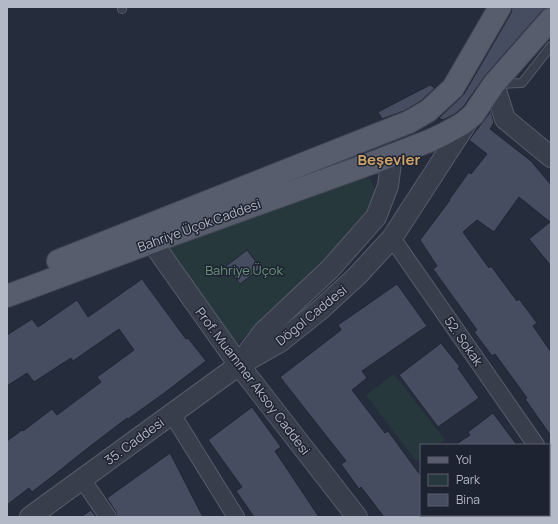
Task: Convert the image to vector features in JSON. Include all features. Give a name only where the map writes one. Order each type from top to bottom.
[{"type":"main road","points":[[383,132],[409,122],[428,110],[453,88],[500,7]]},
{"type":"main road","name":"Dögol Caddesi","points":[[383,132],[392,155],[434,139],[462,124],[473,114],[494,84],[549,32]]},
{"type":"main road","name":"Bahriye Üçok Caddesi","points":[[7,282],[383,132]]},
{"type":"main road","name":"Bahriye Üçok Caddesi","points":[[7,296],[392,155]]},
{"type":"street","points":[[494,84],[506,119],[551,157]]},
{"type":"street","name":"Dögol Caddesi","points":[[239,365],[280,342],[320,310],[357,276],[392,238],[473,114]]},
{"type":"street","name":"Dögol Caddesi","points":[[239,365],[263,332],[330,268],[376,216],[388,186],[392,155]]},
{"type":"street","name":"52. Sokak","points":[[392,238],[535,444]]},
{"type":"street","name":"Prof. Muammer Aksoy Caddesi","points":[[152,242],[239,365],[357,517]]},
{"type":"street","name":"35. Caddesi","points":[[30,517],[239,365]]},
{"type":"street","points":[[172,414],[233,516]]},
{"type":"street","points":[[550,461],[551,466]]},
{"type":"street","points":[[82,479],[108,517]]},
{"type":"green space","name":"Bahriye Üçok","points":[[355,176],[370,179],[376,192],[375,204],[359,227],[237,344],[166,247]]},
{"type":"green space","points":[[394,374],[445,440],[439,444],[420,444],[420,459],[416,461],[366,395]]},
{"type":"building","points":[[512,7],[549,7],[542,11],[485,76],[464,106],[455,114],[443,120],[439,118],[464,94],[511,13]]},
{"type":"building","points":[[430,85],[435,88],[421,101],[404,111],[382,119],[378,112]]},
{"type":"building","points":[[491,111],[494,123],[490,129],[531,161],[551,185],[551,266],[529,239],[550,222],[519,197],[494,232],[477,220],[463,232],[489,268],[491,266],[517,301],[519,299],[537,323],[533,326],[551,352],[551,436],[525,399],[527,398],[495,354],[492,356],[474,332],[477,330],[433,269],[437,266],[420,240],[469,172],[471,174],[487,154],[469,140]]},
{"type":"building","points":[[247,250],[261,268],[240,284],[226,266]]},
{"type":"building","points":[[142,279],[186,339],[188,338],[206,361],[163,394],[128,419],[127,418],[32,492],[29,488],[7,505],[7,441],[52,409],[57,415],[101,382],[97,377],[134,350],[119,329],[73,361],[71,358],[34,382],[27,373],[7,386],[7,335],[32,319],[38,327],[77,300],[88,317]]},
{"type":"building","points":[[397,284],[427,326],[362,371],[367,378],[352,390],[385,433],[388,431],[420,475],[421,517],[384,517],[361,487],[359,489],[341,464],[346,461],[280,377],[341,330],[338,325]]},
{"type":"building","points":[[441,343],[460,367],[458,368],[479,398],[438,427],[399,375]]},
{"type":"building","points":[[252,407],[281,447],[275,451],[319,517],[254,517],[236,491],[242,487],[208,440]]},
{"type":"building","points":[[493,413],[516,444],[456,444],[470,435],[468,432]]},
{"type":"building","points":[[170,453],[203,517],[117,517],[116,512],[107,498]]},
{"type":"building","points":[[91,510],[96,517],[81,517]]},
{"type":"district","name":"Beşevler","points":[[389,159]]}]
